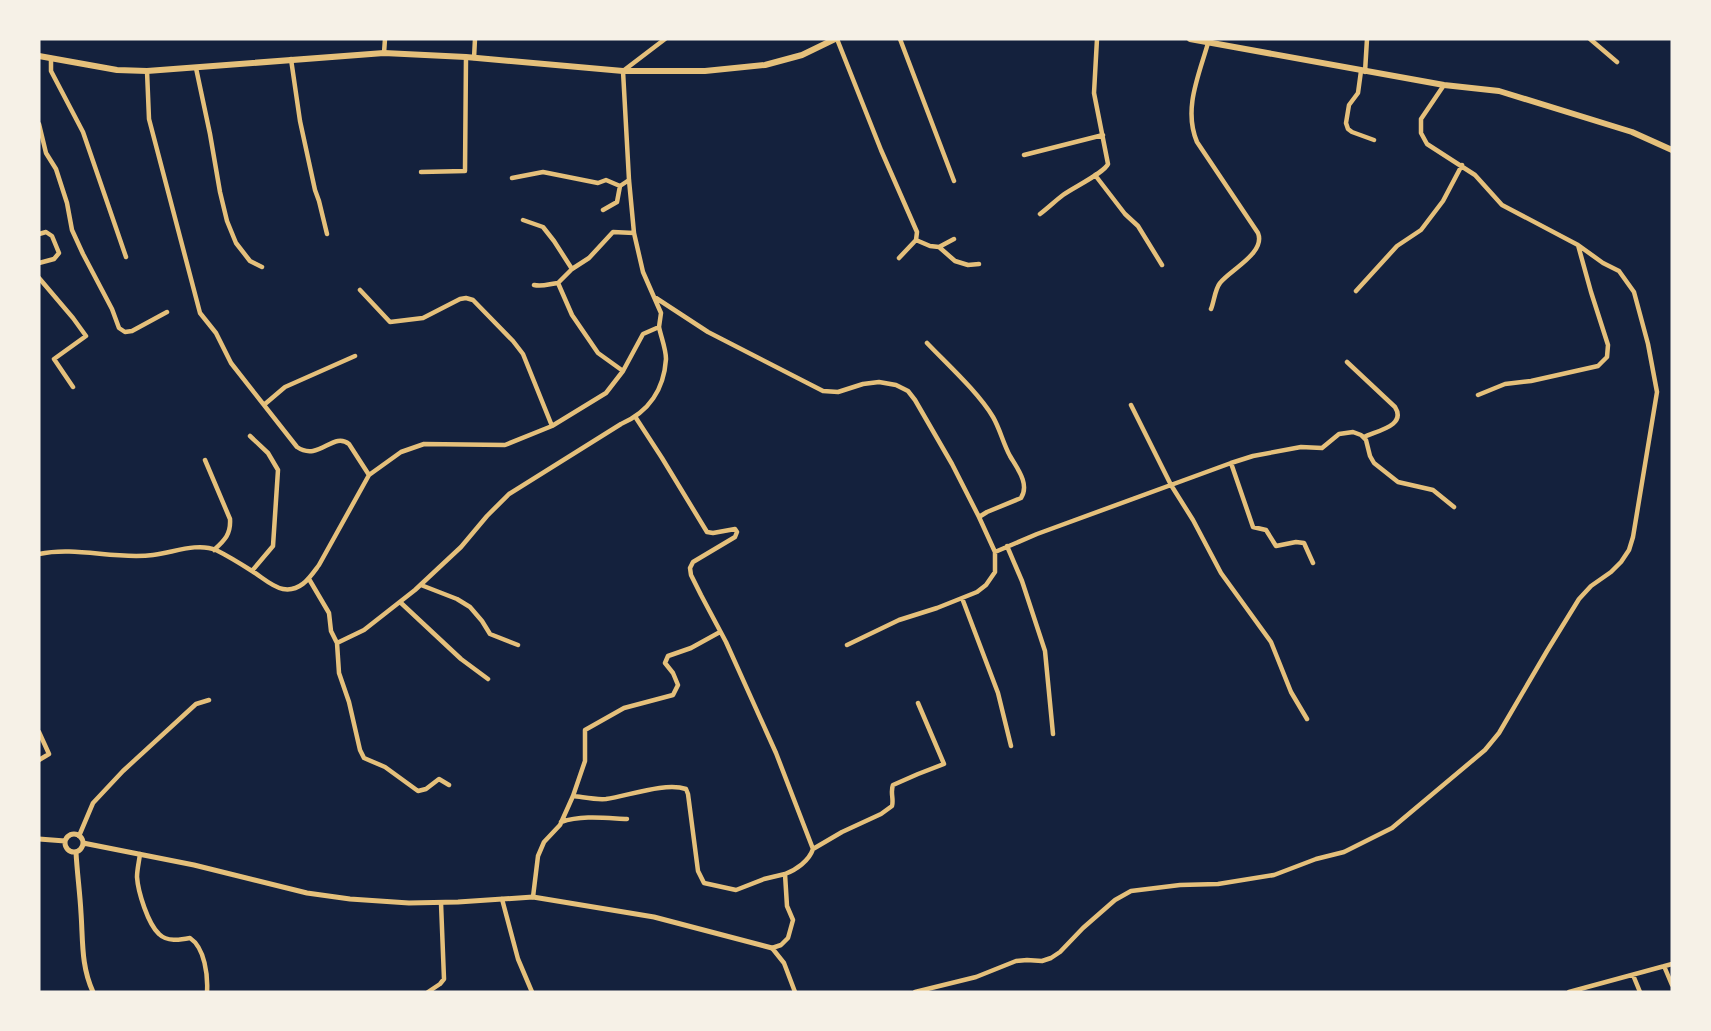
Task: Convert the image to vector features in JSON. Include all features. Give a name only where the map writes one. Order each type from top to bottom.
[{"type":"main road","points":[[39,56],[117,70],[147,71],[384,53],[466,57],[623,71],[705,71],[765,64],[802,55],[836,39]]},
{"type":"main road","points":[[1190,39],[1444,85],[1499,91],[1632,132],[1672,150]]},
{"type":"street","points":[[384,53],[385,39]]},
{"type":"street","points":[[474,58],[475,39]]},
{"type":"street","points":[[337,643],[364,630],[421,585],[461,547],[487,516],[509,495],[621,424],[636,418],[651,402],[662,384],[666,357],[659,327],[661,313],[643,272],[634,233],[623,71],[665,39]]},
{"type":"street","points":[[836,39],[917,232],[916,240],[899,258]]},
{"type":"street","points":[[900,39],[954,181]]},
{"type":"street","points":[[1040,214],[1062,196],[1106,170],[1108,164],[1094,93],[1097,39]]},
{"type":"street","points":[[1367,39],[1358,93],[1349,105],[1346,123],[1352,132],[1374,140]]},
{"type":"street","points":[[1590,39],[1617,62]]},
{"type":"street","points":[[1208,43],[1191,105],[1190,118],[1193,133],[1260,239],[1257,248],[1220,283],[1211,309]]},
{"type":"street","points":[[421,172],[465,171],[466,57]]},
{"type":"street","points":[[51,58],[51,71],[83,132],[126,257]]},
{"type":"street","points":[[291,59],[303,132],[327,234]]},
{"type":"street","points":[[196,68],[227,221],[236,243],[250,261],[262,267]]},
{"type":"street","points":[[147,71],[149,119],[198,308],[216,333],[231,363],[296,446],[313,452],[338,440],[344,441],[350,445],[369,475]]},
{"type":"street","points":[[915,992],[976,977],[1016,961],[1042,961],[1051,958],[1115,900],[1131,891],[1180,885],[1218,884],[1274,875],[1316,859],[1344,852],[1392,828],[1485,750],[1499,733],[1579,599],[1591,586],[1621,562],[1629,550],[1657,392],[1634,292],[1619,271],[1603,263],[1578,245],[1502,205],[1475,175],[1427,144],[1420,133],[1422,119],[1444,85]]},
{"type":"street","points":[[39,124],[46,153],[56,169],[72,230],[112,309],[119,328],[130,332],[167,312]]},
{"type":"street","points":[[1024,155],[1103,135]]},
{"type":"street","points":[[1356,291],[1397,246],[1421,230],[1443,201],[1462,165]]},
{"type":"street","points":[[512,178],[543,172],[598,183],[606,180],[620,186]]},
{"type":"street","points":[[1095,176],[1125,214],[1138,226],[1162,265]]},
{"type":"street","points":[[603,210],[617,202],[620,186],[629,180]]},
{"type":"street","points":[[523,220],[543,227],[572,269]]},
{"type":"street","points":[[39,234],[46,232],[52,236],[59,253],[54,259],[39,262]]},
{"type":"street","points":[[534,285],[541,287],[558,283],[572,269],[589,258],[614,232],[634,233]]},
{"type":"street","points":[[916,240],[939,247],[954,239]]},
{"type":"street","points":[[1478,395],[1505,384],[1531,381],[1595,367],[1605,360],[1608,345],[1578,245]]},
{"type":"street","points":[[939,247],[955,261],[968,265],[979,264]]},
{"type":"street","points":[[39,278],[86,336],[54,358],[73,387]]},
{"type":"street","points":[[558,283],[572,315],[598,353],[623,371]]},
{"type":"street","points":[[360,290],[390,322],[423,318],[460,299],[473,300],[523,354],[552,426]]},
{"type":"street","points":[[655,297],[708,332],[823,391],[838,392],[871,382],[904,388],[916,400],[952,464],[995,552],[995,572],[986,585],[977,592],[899,620],[847,645]]},
{"type":"street","points":[[39,554],[64,551],[114,556],[151,555],[199,547],[214,549],[274,586],[284,589],[301,586],[319,565],[369,475],[400,452],[424,444],[505,445],[552,426],[606,393],[623,371],[643,334],[659,327]]},
{"type":"street","points":[[927,343],[988,409],[1022,478],[1025,489],[1021,498],[979,517]]},
{"type":"street","points":[[265,404],[285,387],[355,356]]},
{"type":"street","points":[[1347,363],[1398,412],[1395,424],[1364,437]]},
{"type":"street","points":[[1131,405],[1171,485],[1193,520],[1221,573],[1271,642],[1291,692],[1307,719]]},
{"type":"street","points":[[573,796],[603,799],[643,791],[686,789],[698,871],[704,883],[736,890],[785,874],[811,856],[813,849],[776,753],[691,575],[690,568],[693,562],[735,537],[737,532],[735,529],[707,532],[636,418]]},
{"type":"street","points":[[995,552],[1037,534],[1231,463],[1253,456],[1301,447],[1322,448],[1335,437],[1353,432],[1364,437],[1372,460],[1398,482],[1433,490],[1454,507]]},
{"type":"street","points":[[250,436],[268,453],[278,470],[273,546],[252,571]]},
{"type":"street","points":[[205,460],[230,519],[231,528],[228,536],[214,549]]},
{"type":"street","points":[[1231,463],[1253,527],[1266,530],[1276,546],[1296,542],[1304,543],[1313,563]]},
{"type":"street","points":[[1007,546],[1022,581],[1045,651],[1053,734]]},
{"type":"street","points":[[309,579],[329,613],[331,631],[337,643],[339,673],[364,758],[385,767],[418,791],[426,789],[439,779],[449,785]]},
{"type":"street","points":[[421,585],[457,599],[470,607],[490,634],[518,645]]},
{"type":"street","points":[[962,598],[998,693],[1011,746]]},
{"type":"street","points":[[400,602],[461,659],[488,679]]},
{"type":"street","points":[[533,897],[538,856],[544,842],[561,822],[585,761],[585,730],[624,708],[673,695],[678,685],[673,673],[665,663],[668,656],[691,648],[720,632]]},
{"type":"street","points":[[79,836],[93,802],[196,704],[209,700]]},
{"type":"street","points":[[813,849],[892,806],[894,801],[891,789],[893,785],[944,764],[918,703]]},
{"type":"street","points":[[39,732],[49,754],[39,760]]},
{"type":"street","points":[[561,822],[598,817],[627,819]]},
{"type":"street","points":[[65,841],[70,835],[79,836]]},
{"type":"street","points":[[79,836],[83,843],[194,865],[307,893],[368,901],[409,903],[533,897],[654,917],[772,948],[781,945],[788,938],[793,920],[787,906],[785,874]]},
{"type":"street","points":[[39,839],[65,841]]},
{"type":"street","points":[[65,841],[67,849],[76,852]]},
{"type":"street","points":[[76,852],[83,843]]},
{"type":"street","points":[[76,852],[83,962],[93,992]]},
{"type":"street","points":[[140,854],[137,876],[149,920],[159,934],[170,939],[190,938],[196,942],[204,964],[207,992]]},
{"type":"street","points":[[502,899],[518,959],[532,992]]},
{"type":"street","points":[[428,992],[444,979],[441,903]]},
{"type":"street","points":[[772,948],[784,963],[795,992]]},
{"type":"street","points":[[1569,992],[1672,964]]},
{"type":"street","points":[[1664,966],[1672,985]]},
{"type":"street","points":[[1633,975],[1640,992]]}]
